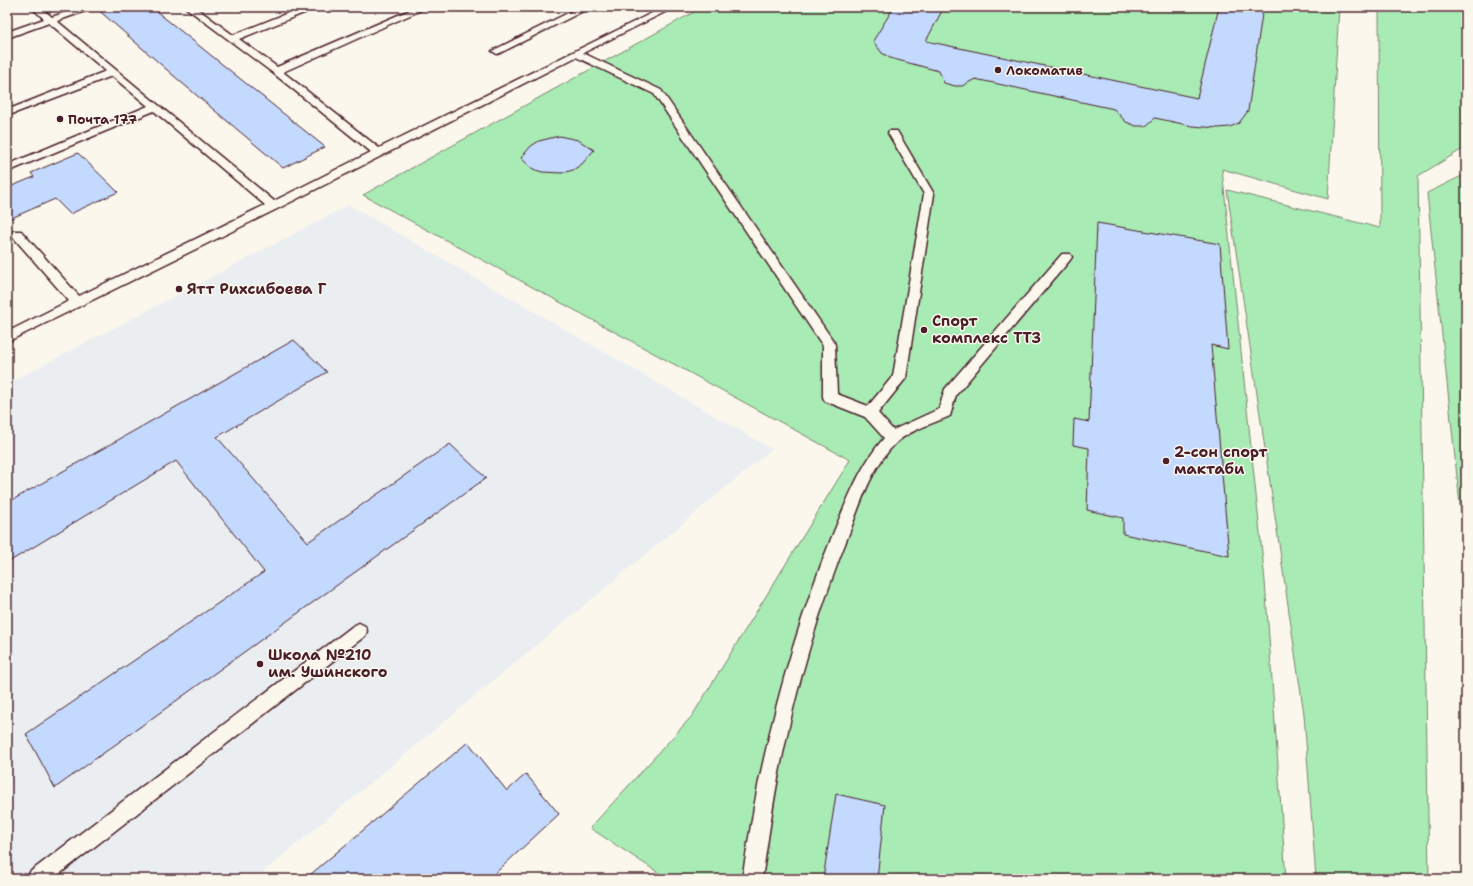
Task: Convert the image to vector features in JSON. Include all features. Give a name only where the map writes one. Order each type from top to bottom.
[{"type":"lane","points":[[35,7],[274,206]]},
{"type":"lane","points":[[7,35],[88,7]]},
{"type":"lane","points":[[188,7],[276,71],[378,153]]},
{"type":"lane","points":[[232,39],[311,7]]},
{"type":"lane","points":[[276,71],[424,7]]},
{"type":"lane","points":[[497,51],[587,7]]},
{"type":"lane","points":[[7,337],[274,206],[576,53],[671,7]]},
{"type":"lane","points":[[576,53],[658,92],[829,345],[830,397],[870,413],[892,438]]},
{"type":"lane","points":[[7,113],[113,72]]},
{"type":"lane","points":[[7,169],[155,107]]},
{"type":"lane","points":[[870,413],[898,378],[929,194],[893,133]]},
{"type":"lane","points":[[17,234],[77,302]]},
{"type":"lane","points":[[752,879],[775,749],[813,609],[834,550],[871,467],[892,438],[945,412],[950,393],[1066,257]]},
{"type":"lane","points":[[37,879],[359,631]]},
{"type":"shaded area","name":"Школа №210 им. Ушинского","points":[[349,205],[772,449],[255,879],[7,879],[7,384]]},
{"type":"green space","name":"Спорт комплекс ТТЗ","points":[[703,7],[1339,7],[1328,199],[1222,169],[1265,581],[1286,879],[668,879],[590,828],[692,716],[850,460],[363,195]]},
{"type":"green space","points":[[1379,7],[1466,7],[1466,147],[1418,176],[1429,879],[1316,879],[1304,714],[1227,190],[1380,228]]},
{"type":"green space","points":[[1466,174],[1466,562],[1427,193]]},
{"type":"building","points":[[95,7],[151,7],[325,147],[283,168]]},
{"type":"building","name":"Локоматив","points":[[894,7],[944,7],[926,41],[1197,98],[1219,7],[1263,7],[1248,111],[1239,123],[1230,127],[1218,128],[1192,126],[1155,118],[1146,126],[1136,126],[1126,122],[1114,109],[975,79],[962,86],[944,83],[939,71],[890,58],[882,53],[873,41]]},
{"type":"building","points":[[559,136],[578,140],[594,150],[582,164],[573,170],[562,173],[542,172],[533,169],[521,158],[531,146],[539,141]]},
{"type":"building","points":[[78,153],[118,192],[70,214],[55,199],[7,220],[7,188],[34,177],[31,173]]},
{"type":"building","points":[[1097,223],[1220,244],[1228,349],[1211,345],[1229,556],[1123,534],[1123,518],[1087,510],[1089,448],[1073,445],[1074,419],[1089,422]]},
{"type":"building","name":"Школа №210 им. Ушинского","points":[[294,340],[327,372],[217,437],[308,542],[450,444],[486,478],[55,788],[26,734],[264,572],[176,461],[7,563],[7,503]]},
{"type":"building","points":[[468,742],[507,791],[526,774],[559,814],[489,879],[305,879]]},
{"type":"building","points":[[836,794],[885,805],[877,879],[823,879]]},
{"type":"place","name":"Локоматив","points":[[998,70]]},
{"type":"place","name":"Почта 177","points":[[60,119]]},
{"type":"place","name":"Ятт Рихсибоева Г","points":[[179,289]]},
{"type":"place","name":"Спорт комплекс ТТЗ","points":[[924,330]]},
{"type":"place","name":"2-сон спорт мактаби","points":[[1166,461]]},
{"type":"place","name":"Школа №210 им. Ушинского","points":[[260,664]]}]
